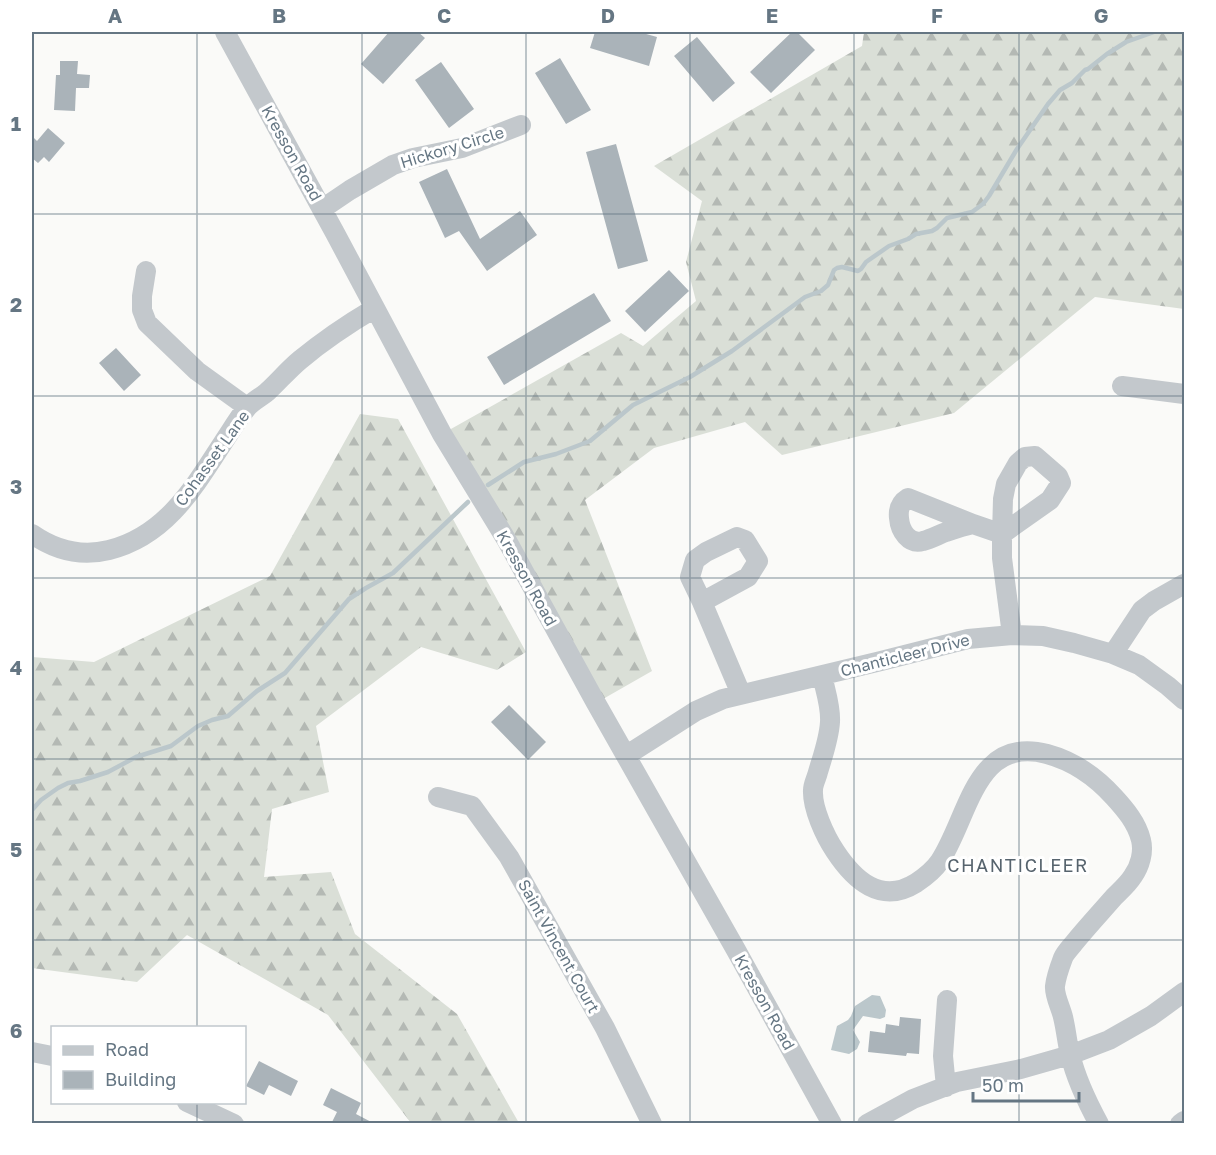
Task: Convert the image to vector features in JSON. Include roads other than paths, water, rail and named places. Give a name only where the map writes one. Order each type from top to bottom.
[{"type":"street","name":"Kresson Road","points":[[225,32],[442,434],[506,539],[832,1124]]},
{"type":"street","name":"Hickory Circle","points":[[322,208],[393,165],[462,147],[521,125]]},
{"type":"street","points":[[146,272],[142,310],[147,322],[197,371],[247,407]]},
{"type":"street","name":"Cohasset Lane","points":[[32,534],[57,547],[73,552],[96,553],[142,538],[162,523],[188,495],[247,407],[334,334],[375,308]]},
{"type":"street","points":[[1122,386],[1185,394]]},
{"type":"street","points":[[973,524],[1002,534],[1002,558],[1012,635]]},
{"type":"street","points":[[1113,654],[1142,610],[1185,584]]},
{"type":"street","points":[[702,602],[741,694]]},
{"type":"street","name":"Chanticleer Drive","points":[[627,755],[696,711],[723,699],[968,639],[1012,635],[1043,636],[1074,642],[1139,665],[1185,700]]},
{"type":"street","points":[[822,675],[830,719],[813,790],[817,815],[830,844],[847,869],[864,883],[881,891],[893,892],[910,887],[926,877],[939,864],[951,843],[970,796],[985,772],[998,758],[1014,752],[1038,752],[1059,757],[1079,767],[1113,796],[1134,823],[1142,842],[1141,861],[1133,876],[1063,957],[1054,987],[1064,1020],[1070,1055],[1087,1102],[1099,1124]]},
{"type":"street","name":"Saint Vincent Court","points":[[438,797],[472,806],[509,857],[605,1028],[652,1124]]},
{"type":"street","points":[[867,1124],[913,1099],[957,1082],[1021,1069],[1070,1055],[1109,1040],[1151,1016],[1185,992]]},
{"type":"street","points":[[946,1086],[943,1056],[947,1000]]},
{"type":"street","points":[[32,1052],[51,1056]]},
{"type":"street","points":[[191,1104],[233,1123]]},
{"type":"street","points":[[1180,1124],[1185,1121]]},
{"type":"waterway","points":[[488,485],[524,462],[556,454],[590,441],[633,405],[690,377],[732,351],[805,297],[821,291],[828,285],[837,268],[858,271],[866,262],[889,246],[916,234],[932,231],[947,218],[972,212],[989,196],[1017,149],[1060,90],[1126,42],[1154,32]]},
{"type":"waterway","points":[[32,810],[41,800],[68,783],[108,772],[136,757],[171,746],[198,726],[228,716],[257,691],[285,673],[349,599],[393,573],[468,502]]},
{"type":"district","name":"CHANTICLEER","points":[[1018,866]]}]
